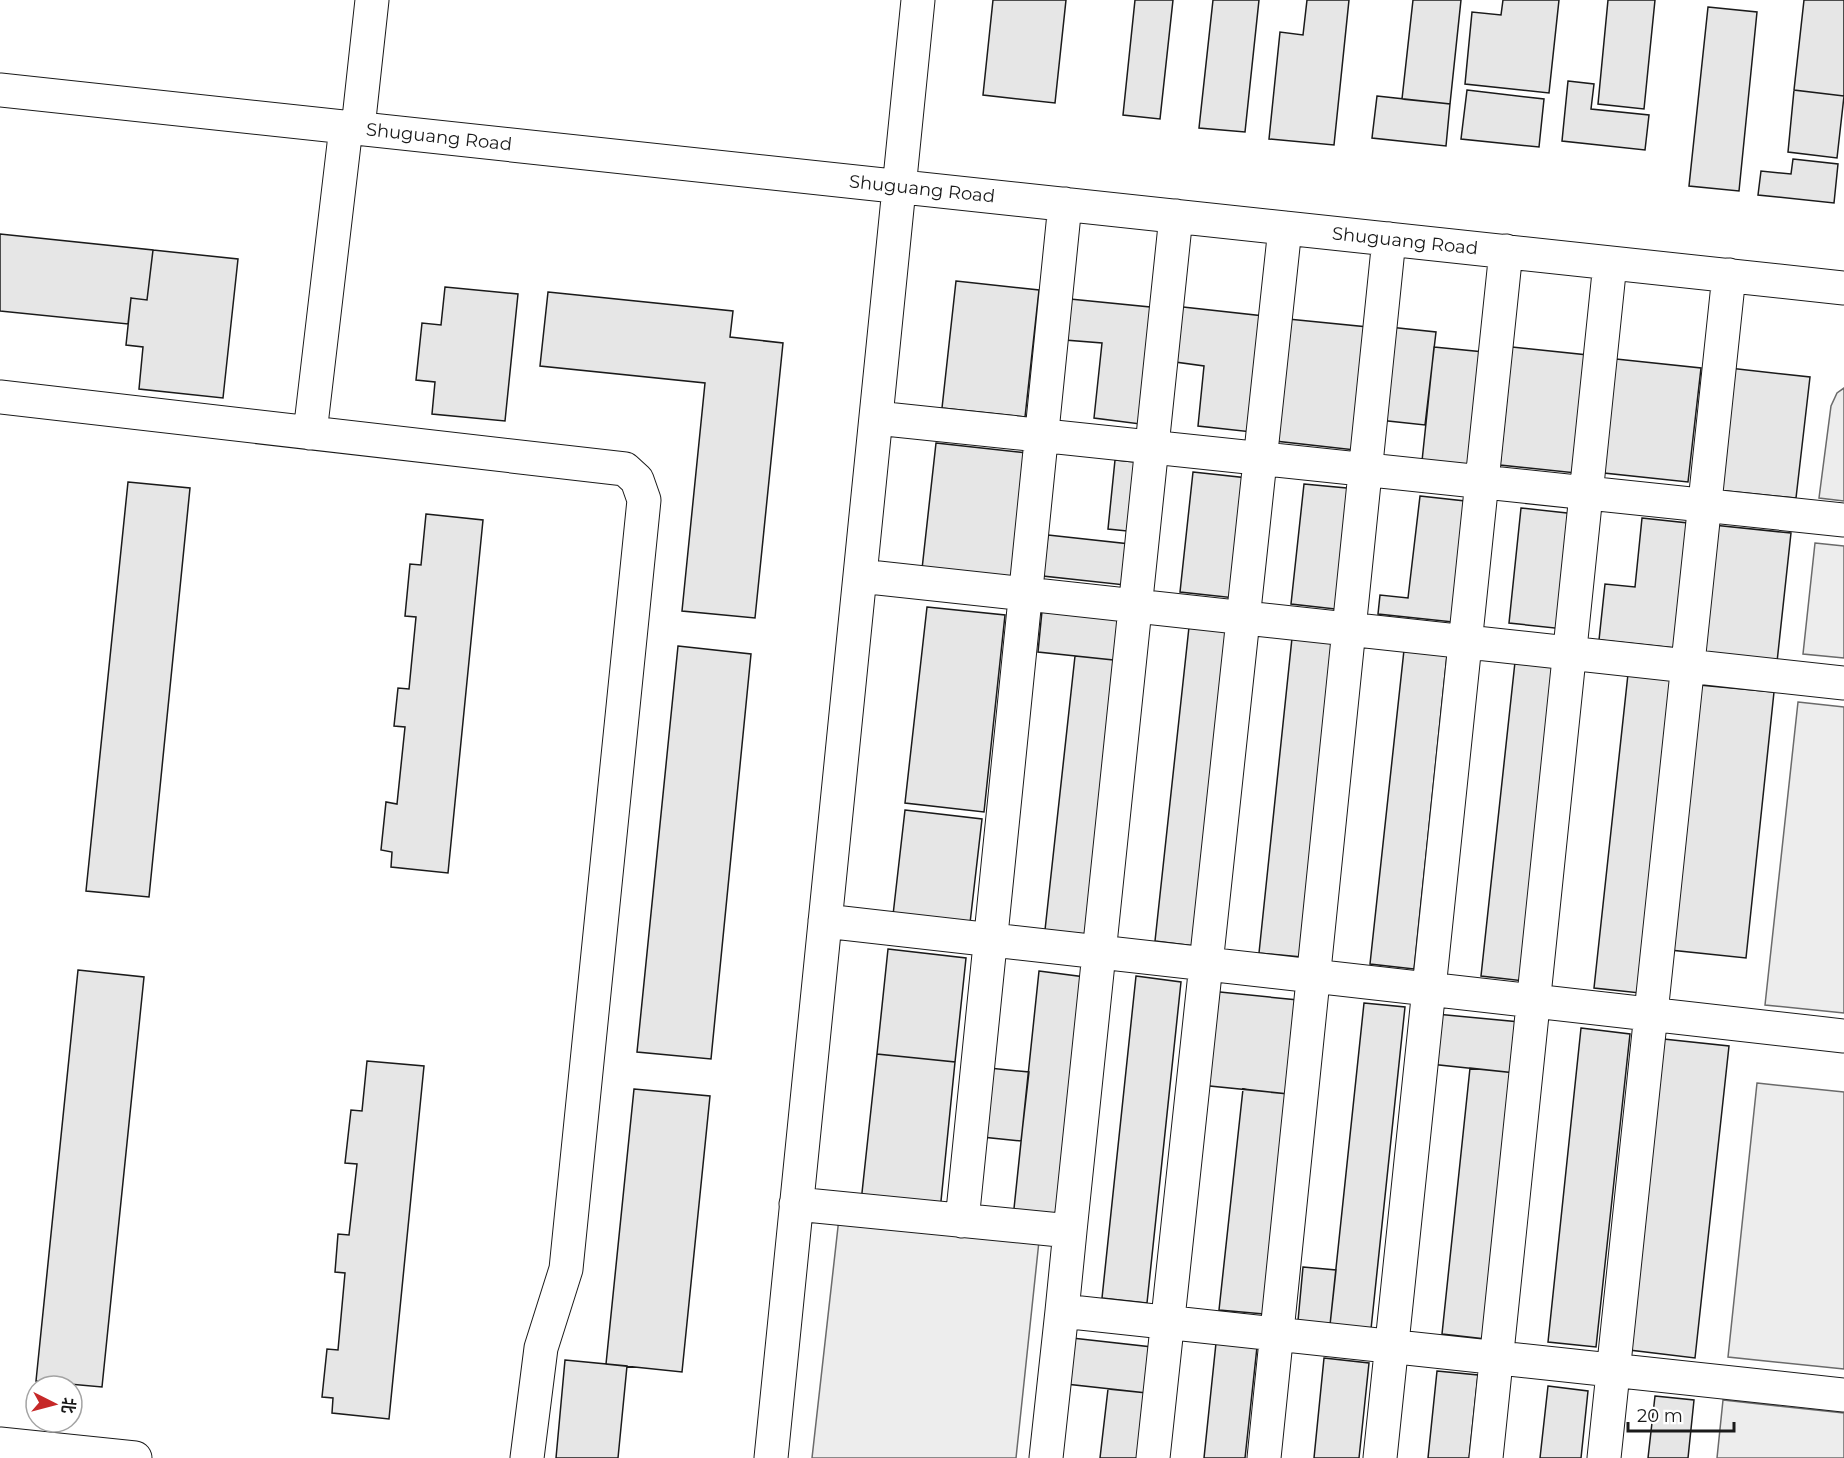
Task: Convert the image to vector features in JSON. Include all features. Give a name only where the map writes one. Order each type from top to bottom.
[{"type":"street","points":[[310,433],[372,0]]},
{"type":"street","points":[[771,1458],[918,0]]},
{"type":"street","name":"Shuguang Road","points":[[0,90],[1844,288]]},
{"type":"street","points":[[962,1221],[1065,204]]},
{"type":"street","points":[[1046,1458],[1176,216]]},
{"type":"street","points":[[1153,1458],[1285,228]]},
{"type":"street","points":[[1264,1458],[1389,239]]},
{"type":"street","points":[[1380,1458],[1506,251]]},
{"type":"street","points":[[1486,1458],[1610,263]]},
{"type":"street","points":[[1604,1458],[1729,275]]},
{"type":"street","points":[[0,397],[625,469],[637,480],[644,500],[566,1269],[541,1348],[527,1458]]},
{"type":"street","points":[[876,418],[1844,520]]},
{"type":"street","points":[[860,576],[1844,683]]},
{"type":"street","points":[[825,921],[1844,1036]]},
{"type":"street","points":[[796,1204],[1070,1232]]},
{"type":"street","points":[[1062,1311],[1844,1395]]},
{"type":"street","points":[[0,1444],[135,1458]]},
{"type":"shaded area","points":[[1844,388],[1844,501],[1819,498],[1831,406],[1837,393]]},
{"type":"shaded area","points":[[1815,543],[1844,546],[1844,658],[1803,654]]},
{"type":"shaded area","points":[[1798,702],[1844,707],[1844,1013],[1765,1005]]},
{"type":"shaded area","points":[[1757,1083],[1844,1092],[1844,1369],[1728,1357]]},
{"type":"shaded area","points":[[839,1218],[1039,1241],[1016,1458],[812,1458]]},
{"type":"shaded area","points":[[1723,1400],[1844,1413],[1844,1458],[1717,1458]]},
{"type":"building","points":[[993,0],[1066,0],[1055,103],[983,95]]},
{"type":"building","points":[[1135,0],[1173,0],[1160,119],[1123,115]]},
{"type":"building","points":[[1213,0],[1259,0],[1245,132],[1199,128]]},
{"type":"building","points":[[1307,0],[1349,0],[1334,145],[1269,139],[1280,32],[1303,35]]},
{"type":"building","points":[[1413,0],[1461,0],[1450,104],[1402,99]]},
{"type":"building","points":[[1503,0],[1559,0],[1549,93],[1465,84],[1472,12],[1501,15]]},
{"type":"building","points":[[1608,0],[1655,0],[1644,109],[1598,104]]},
{"type":"building","points":[[1804,0],[1844,0],[1844,96],[1794,90]]},
{"type":"building","points":[[1708,7],[1757,12],[1739,191],[1689,186]]},
{"type":"building","points":[[1568,81],[1594,84],[1591,109],[1649,115],[1645,150],[1562,141]]},
{"type":"building","points":[[1467,90],[1544,99],[1539,147],[1461,139]]},
{"type":"building","points":[[1794,90],[1844,96],[1837,158],[1788,152]]},
{"type":"building","points":[[1377,96],[1450,104],[1446,146],[1372,138]]},
{"type":"building","points":[[1793,159],[1838,164],[1834,203],[1758,195],[1761,171],[1791,174]]},
{"type":"building","points":[[0,234],[153,250],[147,300],[131,298],[128,324],[0,311]]},
{"type":"building","points":[[153,250],[238,259],[223,398],[139,389],[143,347],[126,345],[131,298],[147,300]]},
{"type":"building","points":[[956,281],[1039,290],[1025,417],[942,408]]},
{"type":"building","points":[[445,287],[518,294],[505,421],[432,414],[435,382],[416,380],[422,323],[441,325]]},
{"type":"building","points":[[548,292],[733,311],[730,337],[783,343],[755,618],[682,611],[705,383],[540,366]]},
{"type":"building","points":[[1070,299],[1160,308],[1148,425],[1094,418],[1102,343],[1065,340]]},
{"type":"building","points":[[1174,306],[1264,316],[1252,432],[1198,426],[1204,366],[1168,361]]},
{"type":"building","points":[[1288,319],[1368,327],[1355,450],[1275,441]]},
{"type":"building","points":[[1389,327],[1436,332],[1425,425],[1379,420]]},
{"type":"building","points":[[1434,347],[1484,352],[1471,467],[1422,461]]},
{"type":"building","points":[[1512,347],[1588,355],[1576,473],[1500,465]]},
{"type":"building","points":[[1616,359],[1701,368],[1688,482],[1604,473]]},
{"type":"building","points":[[1729,368],[1810,377],[1796,498],[1716,490]]},
{"type":"building","points":[[936,443],[1027,453],[1014,579],[922,569]]},
{"type":"building","points":[[1115,460],[1135,462],[1127,531],[1108,529]]},
{"type":"building","points":[[1193,472],[1248,478],[1235,598],[1180,592]]},
{"type":"building","points":[[128,482],[190,488],[149,897],[86,891]]},
{"type":"building","points":[[1304,484],[1357,489],[1344,610],[1291,604]]},
{"type":"building","points":[[1420,496],[1465,501],[1453,622],[1378,614],[1380,595],[1408,598]]},
{"type":"building","points":[[1521,508],[1576,514],[1564,629],[1509,623]]},
{"type":"building","points":[[426,514],[483,520],[448,873],[391,867],[392,852],[381,850],[386,802],[397,804],[405,727],[394,726],[398,688],[409,689],[416,617],[405,616],[410,564],[421,565]]},
{"type":"building","points":[[1642,518],[1688,523],[1675,648],[1599,640],[1605,584],[1635,587]]},
{"type":"building","points":[[1713,525],[1791,533],[1777,662],[1699,654]]},
{"type":"building","points":[[1048,535],[1130,544],[1125,585],[1043,576]]},
{"type":"building","points":[[927,607],[1005,615],[984,812],[905,803]]},
{"type":"building","points":[[1042,611],[1128,620],[1123,661],[1038,652]]},
{"type":"building","points":[[1189,627],[1229,631],[1195,946],[1155,941]]},
{"type":"building","points":[[1292,638],[1336,643],[1302,957],[1259,953]]},
{"type":"building","points":[[678,646],[751,654],[711,1059],[637,1052]]},
{"type":"building","points":[[1404,650],[1447,655],[1414,969],[1370,964]]},
{"type":"building","points":[[1075,656],[1123,661],[1094,935],[1045,930]]},
{"type":"building","points":[[1515,662],[1558,666],[1524,981],[1481,976]]},
{"type":"building","points":[[1628,674],[1673,679],[1640,993],[1594,988]]},
{"type":"building","points":[[1699,685],[1774,692],[1746,958],[1670,950]]},
{"type":"building","points":[[905,810],[982,819],[970,923],[893,915]]},
{"type":"building","points":[[888,949],[966,958],[955,1062],[877,1054]]},
{"type":"building","points":[[78,970],[144,977],[102,1387],[84,1385],[84,1374],[37,1374]]},
{"type":"building","points":[[1039,971],[1085,977],[1059,1224],[1013,1218]]},
{"type":"building","points":[[1136,976],[1181,982],[1147,1303],[1102,1298]]},
{"type":"building","points":[[1210,991],[1298,1000],[1288,1094],[1200,1085]]},
{"type":"building","points":[[1364,1003],[1405,1007],[1371,1329],[1330,1325]]},
{"type":"building","points":[[1436,1014],[1520,1022],[1515,1073],[1430,1064]]},
{"type":"building","points":[[1581,1028],[1630,1034],[1596,1347],[1548,1342]]},
{"type":"building","points":[[1654,1038],[1729,1046],[1695,1358],[1621,1349]]},
{"type":"building","points":[[877,1054],[955,1062],[940,1211],[861,1202]]},
{"type":"building","points":[[367,1061],[424,1066],[389,1419],[332,1413],[333,1398],[322,1397],[327,1349],[338,1350],[345,1273],[335,1272],[338,1234],[349,1235],[357,1164],[345,1163],[351,1110],[362,1111]]},
{"type":"building","points":[[989,1068],[1029,1072],[1021,1141],[982,1137]]},
{"type":"building","points":[[1470,1068],[1515,1073],[1486,1339],[1442,1334]]},
{"type":"building","points":[[634,1089],[710,1096],[682,1372],[606,1364]]},
{"type":"building","points":[[1243,1089],[1288,1094],[1264,1314],[1219,1310]]},
{"type":"building","points":[[1303,1267],[1336,1270],[1330,1325],[1298,1321]]},
{"type":"building","points":[[1072,1338],[1152,1347],[1147,1393],[1066,1384]]},
{"type":"building","points":[[1216,1343],[1257,1347],[1245,1458],[1204,1458]]},
{"type":"building","points":[[1324,1358],[1369,1363],[1359,1458],[1314,1458]]},
{"type":"building","points":[[565,1360],[627,1366],[618,1458],[556,1458]]},
{"type":"building","points":[[1437,1371],[1478,1375],[1469,1458],[1428,1458]]},
{"type":"building","points":[[1548,1386],[1588,1391],[1581,1458],[1540,1458]]},
{"type":"building","points":[[1108,1389],[1147,1393],[1140,1458],[1100,1458]]},
{"type":"building","points":[[1655,1396],[1694,1400],[1688,1458],[1648,1458]]}]
